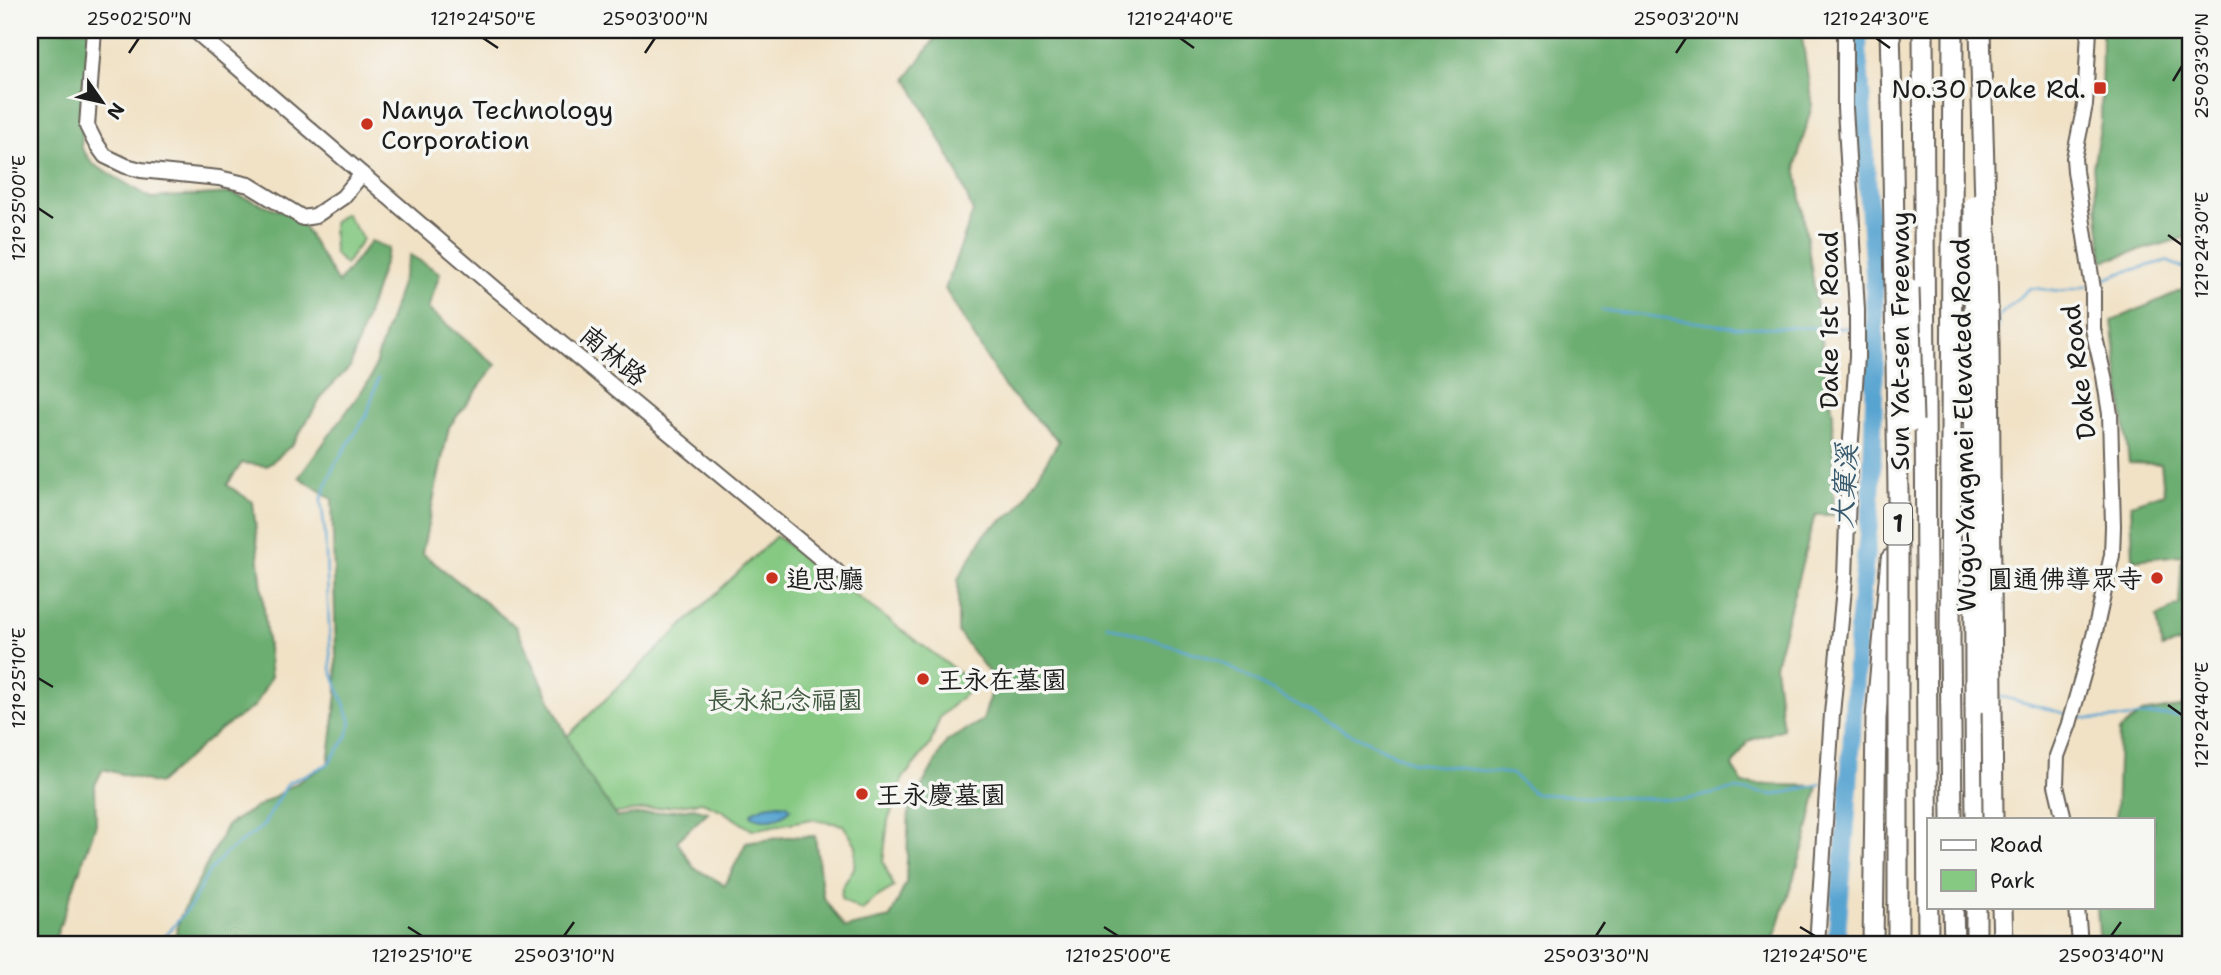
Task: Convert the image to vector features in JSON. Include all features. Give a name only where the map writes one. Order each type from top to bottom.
[{"type":"highway","name":"1","points":[[1890,30],[1898,491],[1898,945]]},
{"type":"highway","name":"Sun Yat-sen Freeway","points":[[1923,30],[1927,818]]},
{"type":"highway","name":"Sun Yat-sen Freeway","points":[[1952,818],[1950,642],[1953,30]]},
{"type":"highway","points":[[1976,818],[1974,164],[1980,30]]},
{"type":"highway","name":"Wugu-Yangmei Elevated Road","points":[[1980,30],[1989,328],[1993,818]]},
{"type":"highway","points":[[1892,102],[1908,250],[1915,608],[1917,945]]},
{"type":"highway","points":[[1873,945],[1876,718],[1925,220]]},
{"type":"highway","points":[[1952,295],[1966,460],[1985,583],[1997,712],[2000,818]]},
{"type":"highway","name":"Sun Yat-sen Freeway","points":[[1928,908],[1928,945]]},
{"type":"highway","points":[[1953,908],[1954,945]]},
{"type":"highway","points":[[1976,908],[1976,945]]},
{"type":"highway","points":[[1993,908],[1993,945]]},
{"type":"highway","points":[[2002,908],[2003,945]]},
{"type":"street","points":[[94,30],[87,126],[106,156],[141,170],[219,178],[248,185],[303,218],[315,216],[343,197],[362,174]]},
{"type":"street","name":"南林路","points":[[194,30],[497,290],[837,572]]},
{"type":"street","name":"Dake 1st Road","points":[[1817,945],[1832,715],[1845,578],[1857,357],[1857,310],[1845,108],[1845,30]]},
{"type":"street","name":"Dake Road","points":[[2064,818],[2055,770],[2057,756],[2094,636],[2112,555],[2109,414],[2104,376],[2093,329],[2092,284],[2074,158],[2085,105],[2089,30]]},
{"type":"street","points":[[2077,908],[2080,945]]},
{"type":"green space","points":[[30,30],[93,30],[81,147],[93,164],[151,198],[231,193],[298,217],[338,283],[371,241],[389,248],[350,367],[325,392],[292,445],[267,466],[242,463],[227,485],[253,502],[271,677],[255,706],[217,732],[158,784],[103,769],[95,785],[96,824],[53,945],[30,945]]},
{"type":"green space","points":[[941,30],[1801,30],[1812,105],[1796,165],[1833,415],[1834,515],[1815,515],[1775,665],[1783,729],[1748,741],[1732,767],[1743,784],[1818,786],[1806,840],[1772,945],[173,945],[180,917],[227,825],[328,764],[337,694],[332,499],[299,477],[371,378],[410,255],[440,273],[428,309],[496,365],[449,427],[422,553],[516,627],[580,764],[617,817],[694,808],[708,812],[677,841],[694,868],[725,885],[746,843],[815,836],[823,897],[845,928],[890,918],[906,883],[909,809],[947,741],[983,720],[995,681],[958,632],[958,579],[986,532],[1017,510],[1059,441],[1005,388],[945,289],[973,212],[956,169],[907,78]]},
{"type":"green space","points":[[2102,30],[2191,30],[2191,236],[2103,261],[2093,167],[2101,122]]},
{"type":"green space","points":[[345,213],[363,239],[345,265],[334,253],[333,223]]},
{"type":"green space","points":[[2191,286],[2191,640],[2162,648],[2157,617],[2179,605],[2182,555],[2133,560],[2131,504],[2164,493],[2161,464],[2129,463],[2112,321]]},
{"type":"green space","name":"長永紀念福園","points":[[776,536],[961,674],[967,692],[940,717],[930,745],[903,778],[888,821],[883,862],[894,887],[874,899],[862,911],[841,899],[842,888],[854,868],[856,845],[843,825],[812,819],[752,830],[721,810],[702,802],[603,815],[560,743]]},
{"type":"green space","points":[[2191,705],[2191,945],[2100,945],[2097,908],[2154,908],[2154,818],[2116,818],[2119,731],[2142,713]]},
{"type":"water","points":[[787,805],[791,809],[772,819],[751,815],[753,811],[765,806]]},
{"type":"waterway","name":"大窠溪","points":[[1836,945],[1858,626],[1871,506],[1875,361],[1874,274],[1858,49],[1859,30]]},
{"type":"waterway","points":[[2098,282],[2166,261],[2191,271]]},
{"type":"waterway","points":[[1998,330],[1998,317],[2030,288],[2063,291],[2089,286]]},
{"type":"waterway","points":[[1601,310],[1734,327],[1852,328]]},
{"type":"waterway","points":[[1863,329],[1875,329]]},
{"type":"waterway","points":[[158,945],[191,905],[209,872],[225,854],[263,826],[288,783],[328,764],[347,737],[351,722],[331,669],[321,500],[334,466],[367,415],[378,379]]},
{"type":"waterway","points":[[1107,625],[1217,660],[1343,730],[1413,763],[1512,774],[1535,794],[1684,800],[1735,789],[1775,795],[1821,784]]},
{"type":"waterway","points":[[1999,696],[2067,714]]},
{"type":"waterway","points":[[2076,716],[2105,719],[2153,715],[2191,716]]},
{"type":"waterway","points":[[1831,785],[1849,787]]},
{"type":"place","name":"No.30 Dake Rd.","points":[[2100,88]]},
{"type":"place","name":"Nanya Technology Corporation","points":[[367,124]]},
{"type":"place","name":"追思廳","points":[[772,578]]},
{"type":"place","name":"圓通佛導眾寺","points":[[2157,578]]},
{"type":"place","name":"王永在墓園","points":[[923,679]]},
{"type":"place","name":"王永慶墓園","points":[[862,794]]}]
